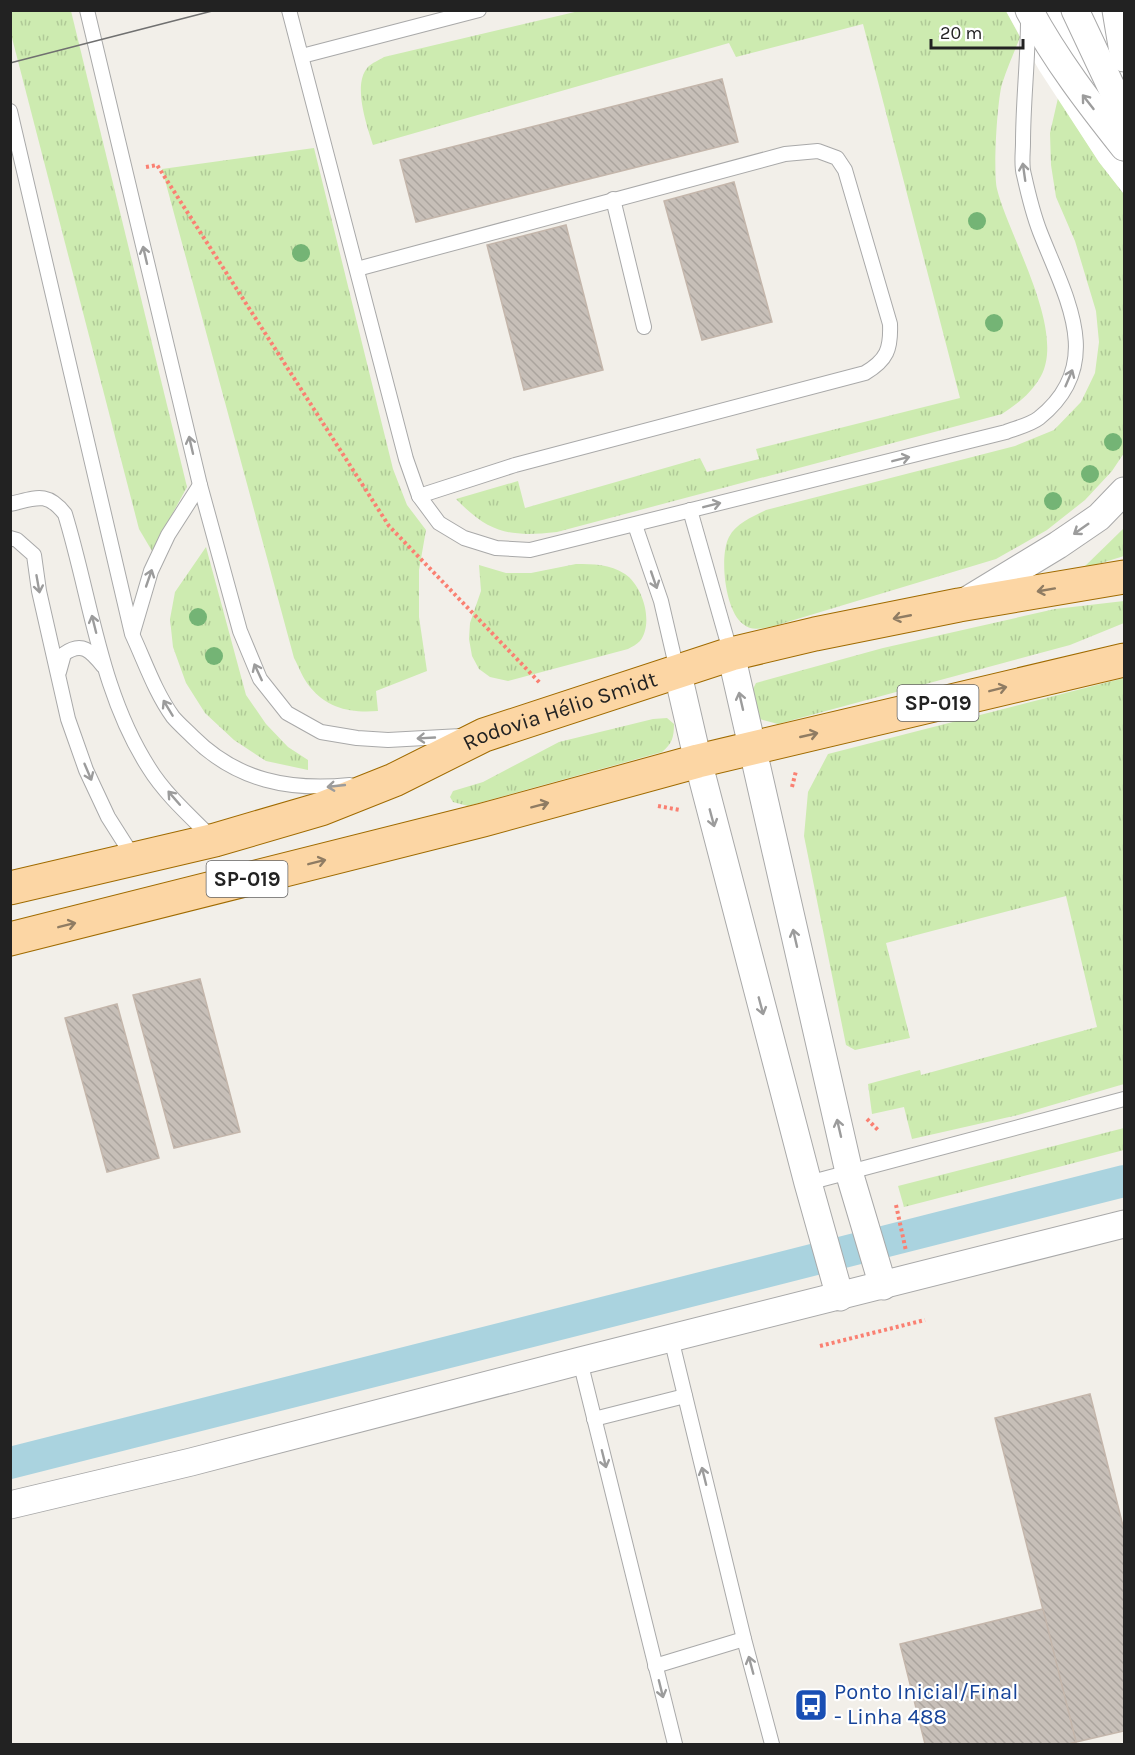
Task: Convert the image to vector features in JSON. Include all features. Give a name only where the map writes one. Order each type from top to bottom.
[{"type":"main road","name":"Rodovia Hélio Smidt","points":[[10,888],[215,840],[321,809],[394,780],[484,735],[731,654],[815,634],[959,605],[1125,577]]},
{"type":"main road","name":"SP-019","points":[[10,939],[483,820],[698,761],[1125,660]]},
{"type":"street","points":[[1029,10],[1056,57],[1083,96],[1125,147]]},
{"type":"street","points":[[1075,10],[1125,114]]},
{"type":"street","points":[[1116,10],[1125,58]]},
{"type":"street","points":[[959,605],[1058,545],[1099,517],[1125,491]]},
{"type":"street","points":[[731,654],[849,1172],[883,1286]]},
{"type":"street","points":[[677,670],[698,761],[840,1297]]},
{"type":"street","points":[[10,1505],[191,1462],[580,1361],[1125,1224]]},
{"type":"lane","points":[[87,10],[200,485],[240,631],[261,679],[287,713],[321,732],[388,740],[484,735]]},
{"type":"lane","points":[[289,10],[406,459],[419,496],[439,523],[464,538],[496,548],[530,550],[1005,432],[1037,419],[1061,396],[1073,371],[1077,340],[1072,309],[1039,228],[1023,172],[1029,10]]},
{"type":"lane","points":[[302,56],[479,10]]},
{"type":"lane","points":[[10,111],[132,634],[155,686],[174,718],[209,753],[249,775],[285,784],[319,788],[394,780]]},
{"type":"lane","points":[[357,269],[785,154],[818,151],[837,158],[846,170],[890,324],[891,341],[887,353],[880,364],[865,373],[515,465],[419,496]]},
{"type":"lane","points":[[613,199],[644,327]]},
{"type":"lane","points":[[132,634],[156,562],[168,535],[200,485]]},
{"type":"lane","points":[[10,504],[41,497],[56,503],[65,514],[105,668],[127,731],[150,771],[215,840]]},
{"type":"lane","points":[[690,510],[731,654]]},
{"type":"lane","points":[[635,525],[661,601],[677,670]]},
{"type":"lane","points":[[10,538],[17,540],[34,555],[39,591],[68,719],[86,770],[108,817],[135,860]]},
{"type":"lane","points":[[58,677],[64,654],[72,648],[85,648],[105,668]]},
{"type":"lane","points":[[808,1183],[1125,1099]]},
{"type":"lane","points":[[671,1338],[744,1639],[772,1744]]},
{"type":"lane","points":[[580,1361],[675,1744]]},
{"type":"lane","points":[[594,1419],[685,1396]]},
{"type":"lane","points":[[655,1666],[744,1639]]},
{"type":"path","points":[[126,172],[157,165],[389,526],[540,683],[549,681]]},
{"type":"path","points":[[656,806],[679,809],[687,816]]},
{"type":"path","points":[[896,1205],[906,1252]]},
{"type":"path","points":[[820,1346],[925,1320]]},
{"type":"green space","points":[[10,11],[71,11],[187,487],[152,551],[139,529],[11,34]]},
{"type":"green space","points":[[579,11],[1006,11],[1020,37],[1000,93],[995,168],[997,189],[1003,209],[1033,283],[1046,334],[1047,357],[1041,376],[1033,388],[1002,414],[557,532],[513,533],[491,526],[468,511],[456,499],[518,481],[525,508],[700,458],[707,472],[759,459],[756,449],[960,398],[863,24],[736,57],[729,43],[373,145],[361,94],[363,74],[371,64],[384,57]]},
{"type":"green space","points":[[1058,98],[1099,162],[1124,194],[1124,453],[1112,471],[1085,500],[1047,530],[996,559],[774,626],[758,629],[746,626],[737,617],[728,596],[724,557],[729,537],[746,520],[766,510],[1015,446],[1054,430],[1081,402],[1095,373],[1099,342],[1096,311],[1075,241],[1056,197],[1051,165],[1050,133]]},
{"type":"green space","points":[[314,148],[393,469],[407,505],[426,530],[419,570],[419,617],[427,671],[376,691],[378,711],[349,710],[324,700],[303,677],[294,658],[162,169]]},
{"type":"green space","points":[[1124,528],[1124,556],[1082,569]]},
{"type":"green space","points":[[206,547],[246,695],[266,724],[288,747],[308,760],[308,770],[266,761],[234,740],[205,713],[186,683],[173,647],[170,619],[175,592]]},
{"type":"green space","points":[[576,564],[607,566],[625,574],[637,587],[646,615],[646,625],[640,641],[628,649],[508,681],[490,677],[479,669],[472,656],[469,639],[470,623],[481,591],[479,565],[506,573],[531,573]]},
{"type":"green space","points":[[1124,601],[1124,623],[1070,645],[778,724],[756,718],[750,695],[756,683],[883,648],[1055,609]]},
{"type":"green space","points":[[1124,678],[1124,1084],[1018,1115],[912,1139],[904,1107],[872,1114],[868,1084],[920,1070],[921,1075],[1097,1027],[1066,896],[886,943],[910,1038],[855,1050],[846,1045],[804,836],[808,792],[828,754]]},
{"type":"green space","points":[[667,718],[674,724],[674,733],[672,740],[662,752],[468,806],[453,802],[450,797],[453,791],[483,782],[559,742],[653,719]]},
{"type":"green space","points":[[1124,1128],[1124,1150],[904,1207],[898,1186]]},
{"type":"pier","points":[[1006,11],[1103,11],[1124,58],[1124,194],[1099,162],[1039,70]]},
{"type":"building","points":[[722,79],[738,142],[416,222],[400,160]]},
{"type":"building","points":[[734,182],[772,322],[702,340],[664,201]]},
{"type":"building","points":[[566,225],[603,370],[524,390],[487,245]]},
{"type":"building","points":[[200,979],[240,1132],[174,1148],[133,995]]},
{"type":"building","points":[[117,1004],[159,1158],[107,1172],[65,1018]]},
{"type":"building","points":[[1090,1394],[1124,1530],[1124,1731],[1076,1742],[995,1418]]},
{"type":"building","points":[[1043,1609],[1076,1742],[1068,1744],[925,1744],[900,1644]]},
{"type":"waterway","points":[[10,1463],[1124,1181]]},
{"type":"tram line","points":[[10,63],[216,10]]},
{"type":"place","name":"Ponto Inicial/Final - Linha 488","points":[[811,1705]]}]
